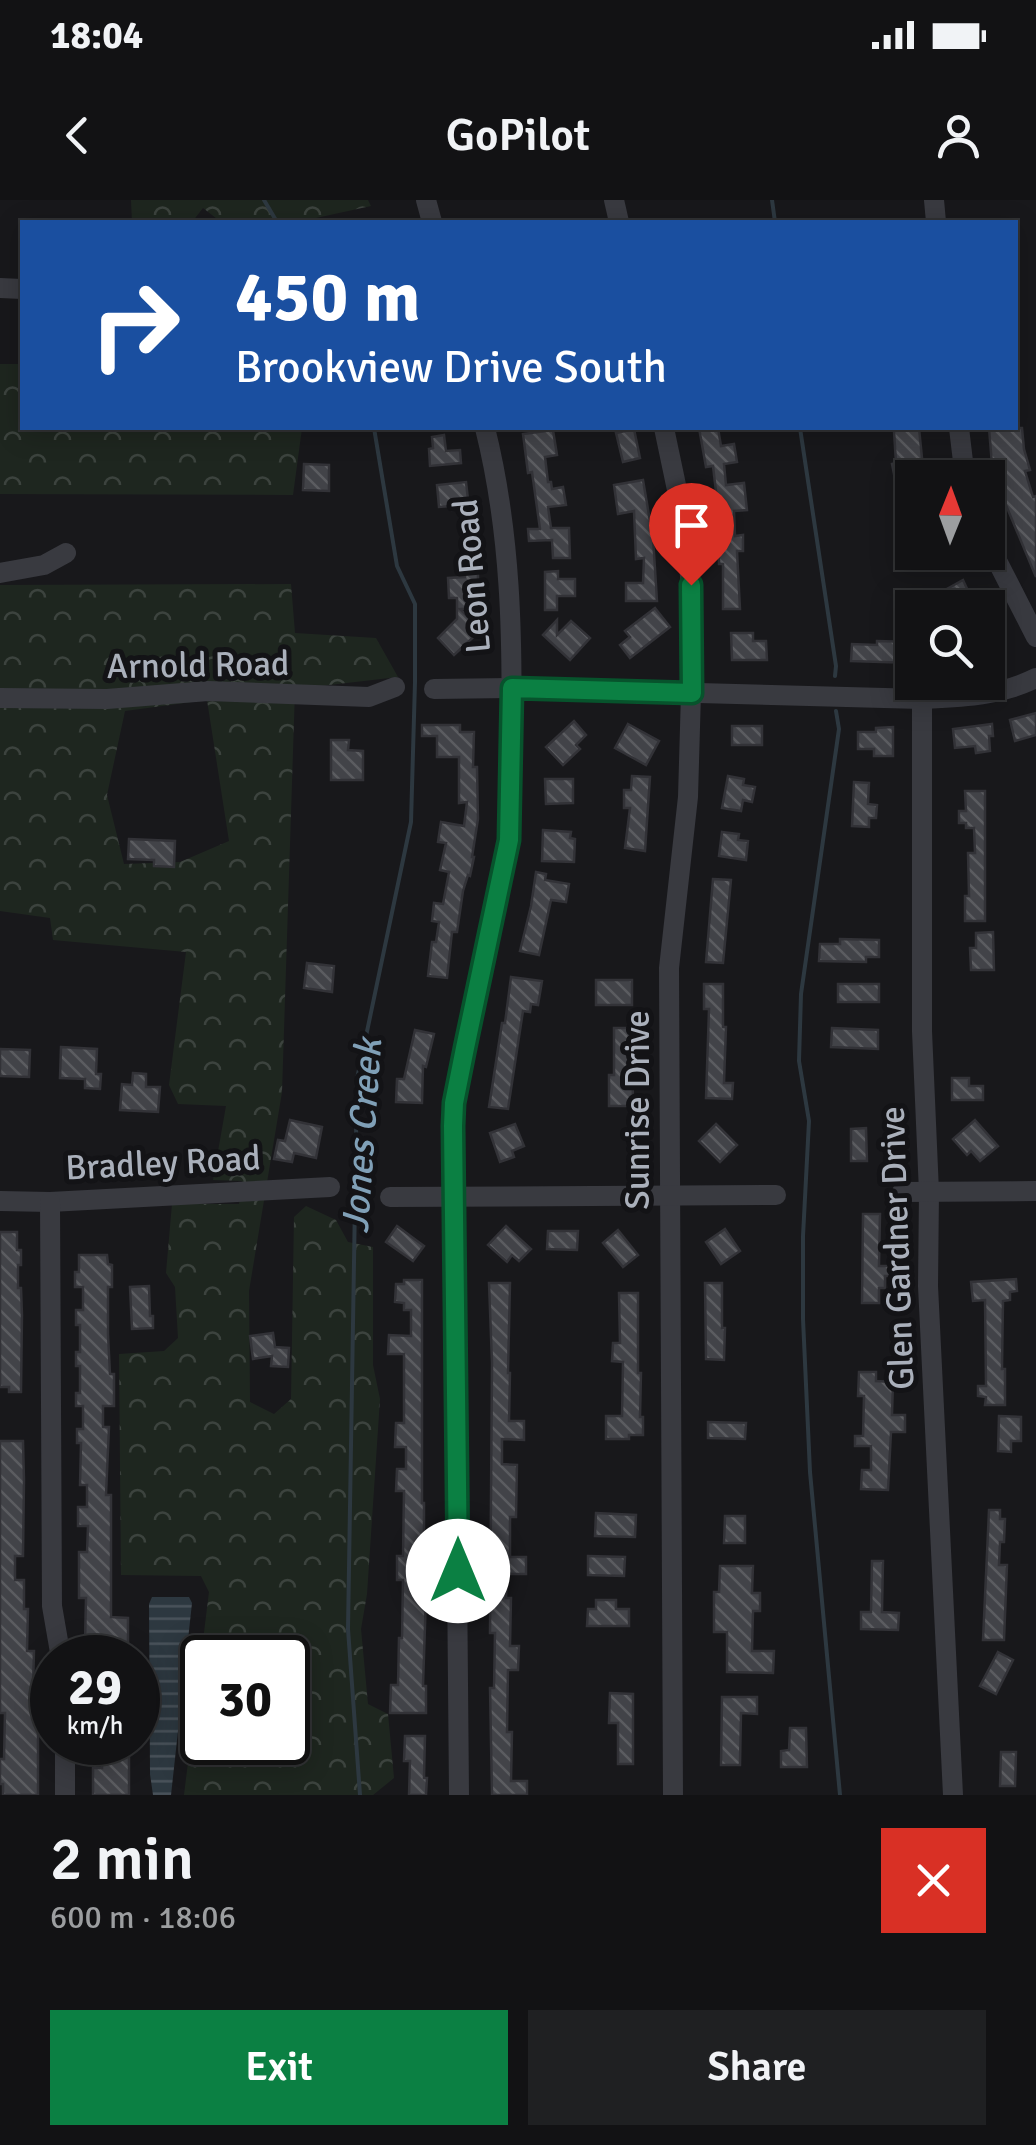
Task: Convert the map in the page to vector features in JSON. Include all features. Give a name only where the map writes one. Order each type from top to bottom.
[{"type":"street","name":"Leon Road","points":[[459,1795],[454,1103],[509,840],[509,576],[486,430]]},
{"type":"street","name":"Sunrise Drive","points":[[664,430],[684,523],[691,585],[692,693],[688,797],[668,968],[673,1795]]},
{"type":"street","points":[[959,430],[963,460]]},
{"type":"street","points":[[0,573],[44,565],[66,553]]},
{"type":"street","points":[[1002,570],[1036,637]]},
{"type":"street","points":[[1005,690],[1036,678]]},
{"type":"street","name":"Arnold Road","points":[[0,698],[107,698],[208,691],[369,697],[395,687]]},
{"type":"street","points":[[434,688],[895,698]]},
{"type":"street","name":"Glen Gardner Drive","points":[[922,700],[922,1031],[929,1192],[928,1286],[953,1795]]},
{"type":"street","name":"Bradley Road","points":[[0,1202],[330,1188]]},
{"type":"street","points":[[902,1192],[1036,1192]]},
{"type":"street","points":[[390,1196],[776,1195]]},
{"type":"street","points":[[50,1202],[52,1606],[57,1635]]},
{"type":"street","points":[[65,1765],[65,1795]]},
{"type":"green space","points":[[131,200],[368,200],[371,206],[315,220],[218,220],[203,208],[194,220],[132,220]]},
{"type":"green space","points":[[0,364],[20,364],[20,430],[302,430],[293,495],[0,494]]},
{"type":"green space","points":[[291,584],[295,633],[376,638],[398,677],[295,689],[282,1092],[249,1291],[250,1402],[274,1414],[291,1399],[294,1217],[306,1206],[336,1220],[348,1242],[373,1247],[373,1365],[380,1399],[367,1594],[361,1629],[368,1704],[388,1714],[394,1778],[373,1795],[184,1795],[188,1765],[310,1765],[310,1635],[204,1635],[209,1592],[201,1576],[121,1575],[119,1354],[164,1351],[178,1338],[175,1287],[166,1273],[172,1204],[239,1204],[242,1181],[213,1180],[226,1106],[178,1104],[169,1085],[186,952],[53,940],[50,918],[0,911],[0,585]],"holes":[[[207,700],[229,841],[180,862],[124,864],[107,795],[125,711]]]},
{"type":"shaded area","points":[[152,1597],[189,1597],[192,1603],[188,1635],[180,1635],[180,1713],[171,1795],[153,1795],[150,1774],[150,1765],[160,1765],[160,1635],[149,1635]]},
{"type":"building","points":[[1022,428],[1030,470],[1025,471],[1033,497],[1036,496],[1036,577],[1005,503],[1005,460],[992,460],[989,430]]},
{"type":"building","points":[[553,430],[557,455],[545,457],[548,482],[552,489],[563,487],[566,505],[548,507],[551,528],[569,528],[570,558],[553,558],[552,540],[529,541],[528,529],[540,529],[523,434]]},
{"type":"building","points":[[634,430],[640,458],[623,462],[616,433]]},
{"type":"building","points":[[699,430],[718,430],[721,446],[734,444],[737,462],[724,464],[726,485],[744,483],[747,510],[734,511],[735,536],[743,535],[743,551],[737,551],[740,609],[723,609],[723,564],[719,564],[720,526],[713,466],[706,467]]},
{"type":"building","points":[[919,430],[922,460],[896,460],[894,431]]},
{"type":"building","points":[[444,435],[446,451],[460,450],[461,463],[430,466],[432,437]]},
{"type":"building","points":[[304,464],[329,465],[329,491],[303,490]]},
{"type":"building","points":[[643,480],[652,521],[657,601],[626,601],[626,583],[643,583],[644,558],[636,559],[634,511],[618,514],[614,485]]},
{"type":"building","points":[[466,482],[469,508],[439,507],[437,485]]},
{"type":"building","points":[[465,570],[478,570],[478,608],[460,609],[481,630],[454,655],[438,638],[457,619],[457,598],[449,598],[448,578],[465,577]]},
{"type":"building","points":[[558,571],[558,579],[575,579],[575,596],[557,596],[557,610],[545,610],[545,572]]},
{"type":"building","points":[[963,580],[968,590],[945,590]]},
{"type":"building","points":[[655,608],[670,627],[630,658],[620,645],[630,637],[625,631]]},
{"type":"building","points":[[557,620],[557,635],[571,621],[590,638],[570,660],[543,635]]},
{"type":"building","points":[[731,633],[753,633],[753,641],[766,641],[767,660],[732,660]]},
{"type":"building","points":[[877,641],[895,642],[895,662],[851,661],[852,644],[877,645]]},
{"type":"building","points":[[1036,713],[1036,735],[1015,741],[1010,720]]},
{"type":"building","points":[[574,721],[586,735],[576,745],[580,749],[563,765],[546,747]]},
{"type":"building","points":[[628,724],[659,741],[646,765],[615,748]]},
{"type":"building","points":[[992,724],[990,751],[976,753],[975,746],[955,748],[953,729]]},
{"type":"building","points":[[422,725],[460,725],[460,732],[474,732],[478,819],[474,857],[463,891],[457,932],[452,932],[447,978],[428,976],[439,922],[432,921],[434,903],[443,904],[449,872],[440,870],[446,843],[438,842],[441,822],[464,826],[467,802],[459,803],[459,757],[437,757],[437,736],[422,736]]},
{"type":"building","points":[[732,726],[762,726],[762,745],[732,745]]},
{"type":"building","points":[[893,727],[893,756],[874,756],[874,749],[858,749],[858,732]]},
{"type":"building","points":[[331,740],[349,740],[348,750],[363,751],[363,780],[331,780]]},
{"type":"building","points":[[632,776],[650,777],[645,851],[625,848],[630,808],[624,808],[624,790],[631,790]]},
{"type":"building","points":[[728,776],[744,779],[743,785],[755,787],[752,802],[743,800],[741,811],[722,808]]},
{"type":"building","points":[[545,779],[573,779],[573,803],[546,804]]},
{"type":"building","points":[[854,782],[869,783],[868,804],[877,805],[876,818],[869,818],[869,827],[852,826]]},
{"type":"building","points":[[965,791],[985,791],[985,921],[965,921],[968,853],[975,853],[974,828],[959,823],[959,811],[966,811]]},
{"type":"building","points":[[543,830],[571,832],[570,838],[575,839],[574,862],[542,861]]},
{"type":"building","points":[[722,832],[739,834],[738,840],[748,841],[746,860],[719,856]]},
{"type":"building","points":[[129,839],[175,841],[174,867],[154,866],[154,860],[128,859]]},
{"type":"building","points":[[536,872],[546,874],[545,880],[569,884],[566,902],[551,900],[539,955],[520,951]]},
{"type":"building","points":[[713,879],[731,880],[723,963],[706,962]]},
{"type":"building","points":[[993,932],[994,970],[971,970],[970,948],[976,948],[976,933]]},
{"type":"building","points":[[840,939],[879,940],[879,957],[866,957],[866,962],[819,961],[820,944],[840,944]]},
{"type":"building","points":[[307,963],[334,966],[332,992],[304,988]]},
{"type":"building","points":[[511,977],[542,981],[538,1005],[531,1004],[530,1012],[523,1011],[508,1109],[489,1107]]},
{"type":"building","points":[[596,980],[632,980],[632,1005],[596,1005]]},
{"type":"building","points":[[704,984],[723,984],[724,1083],[733,1083],[732,1099],[706,1098],[709,1009],[704,1009]]},
{"type":"building","points":[[838,984],[879,984],[879,1002],[838,1002]]},
{"type":"building","points":[[614,1028],[632,1028],[633,1106],[609,1106],[609,1075],[614,1075]]},
{"type":"building","points":[[832,1028],[878,1030],[878,1049],[831,1047]]},
{"type":"building","points":[[415,1030],[434,1034],[426,1067],[423,1066],[422,1103],[396,1102],[397,1079],[404,1079]]},
{"type":"building","points":[[61,1047],[97,1049],[100,1089],[85,1088],[85,1079],[60,1078]]},
{"type":"building","points":[[0,1049],[30,1050],[29,1077],[0,1076]]},
{"type":"building","points":[[133,1073],[146,1074],[146,1087],[160,1087],[158,1112],[120,1110],[122,1084],[132,1085]]},
{"type":"building","points":[[952,1078],[969,1078],[969,1086],[983,1086],[983,1100],[952,1100]]},
{"type":"building","points":[[290,1120],[322,1127],[316,1158],[294,1153],[292,1162],[274,1159],[278,1140],[285,1141]]},
{"type":"building","points":[[975,1120],[998,1146],[980,1161],[971,1151],[967,1155],[953,1139]]},
{"type":"building","points":[[515,1124],[524,1146],[512,1151],[514,1157],[500,1162],[490,1133]]},
{"type":"building","points":[[716,1124],[737,1145],[720,1162],[699,1141]]},
{"type":"building","points":[[866,1128],[867,1161],[851,1161],[851,1129]]},
{"type":"building","points":[[863,1214],[880,1214],[879,1266],[890,1266],[885,1288],[879,1288],[879,1303],[862,1303]]},
{"type":"building","points":[[397,1226],[424,1246],[413,1261],[386,1242]]},
{"type":"building","points":[[506,1226],[531,1249],[519,1261],[512,1255],[507,1262],[488,1245]]},
{"type":"building","points":[[725,1229],[740,1251],[721,1264],[706,1242]]},
{"type":"building","points":[[618,1230],[638,1255],[623,1267],[603,1243]]},
{"type":"building","points":[[548,1231],[578,1231],[577,1250],[547,1249]]},
{"type":"building","points":[[0,1232],[17,1232],[17,1250],[21,1250],[21,1392],[0,1387]]},
{"type":"building","points":[[79,1255],[107,1255],[108,1264],[112,1265],[108,1334],[114,1406],[103,1406],[103,1427],[109,1427],[106,1495],[111,1495],[111,1617],[128,1618],[128,1635],[85,1635],[86,1598],[79,1598],[79,1552],[87,1552],[88,1526],[78,1526],[78,1507],[87,1507],[87,1485],[80,1485],[81,1443],[77,1443],[77,1429],[83,1429],[83,1406],[76,1406],[76,1393],[80,1393],[76,1352],[80,1352],[80,1325],[76,1325],[76,1310],[83,1310],[83,1287],[75,1287],[75,1272],[79,1272]]},
{"type":"building","points":[[1016,1279],[1017,1291],[1010,1292],[1010,1300],[1003,1301],[1005,1405],[985,1405],[986,1397],[978,1396],[978,1386],[986,1386],[985,1300],[973,1301],[971,1282]]},
{"type":"building","points":[[404,1280],[422,1280],[426,1713],[390,1713],[391,1685],[398,1685],[402,1638],[403,1580],[397,1580],[397,1556],[403,1556],[404,1491],[396,1491],[397,1469],[406,1469],[406,1447],[395,1447],[396,1423],[404,1423],[404,1354],[388,1354],[389,1335],[411,1336],[411,1310],[404,1310],[404,1303],[395,1302],[396,1284],[404,1284]]},
{"type":"building","points":[[489,1283],[510,1283],[509,1421],[524,1421],[524,1440],[502,1439],[502,1464],[517,1465],[516,1517],[510,1517],[510,1557],[526,1557],[526,1574],[507,1574],[506,1598],[511,1598],[510,1646],[519,1646],[518,1670],[508,1670],[511,1781],[527,1781],[527,1795],[492,1795],[490,1688],[494,1688],[495,1633],[490,1633]]},
{"type":"building","points":[[705,1283],[722,1283],[724,1360],[706,1359]]},
{"type":"building","points":[[149,1286],[153,1328],[132,1329],[130,1287]]},
{"type":"building","points":[[619,1293],[638,1293],[643,1435],[606,1439],[606,1416],[622,1416],[623,1362],[612,1361],[613,1343],[620,1343]]},
{"type":"building","points":[[273,1333],[275,1347],[289,1348],[288,1367],[271,1366],[272,1356],[253,1359],[250,1336]]},
{"type":"building","points":[[859,1372],[876,1372],[876,1381],[893,1382],[892,1415],[905,1415],[905,1432],[891,1432],[888,1490],[861,1489],[862,1470],[871,1470],[871,1446],[855,1446],[855,1436],[863,1436],[864,1396],[858,1396]]},
{"type":"building","points":[[999,1416],[1021,1417],[1021,1441],[1011,1441],[1011,1452],[998,1451]]},
{"type":"building","points":[[708,1422],[746,1423],[745,1439],[708,1438]]},
{"type":"building","points":[[0,1441],[23,1441],[23,1556],[15,1556],[15,1580],[24,1580],[24,1609],[28,1609],[30,1765],[38,1765],[38,1795],[3,1795],[0,1759],[4,1759],[5,1713],[0,1713]]},
{"type":"building","points":[[989,1510],[1000,1510],[1000,1519],[1005,1519],[999,1565],[1007,1565],[1004,1640],[983,1640]]},
{"type":"building","points":[[596,1513],[636,1515],[635,1537],[595,1536]]},
{"type":"building","points":[[725,1516],[745,1516],[745,1543],[724,1543]]},
{"type":"building","points":[[588,1556],[625,1557],[624,1576],[588,1575]]},
{"type":"building","points":[[872,1561],[883,1561],[882,1612],[899,1613],[898,1630],[861,1629],[861,1612],[871,1612]]},
{"type":"building","points":[[720,1566],[753,1566],[752,1593],[760,1593],[760,1611],[753,1611],[752,1651],[774,1651],[773,1673],[727,1672],[727,1632],[714,1632],[714,1592],[719,1592]]},
{"type":"building","points":[[596,1600],[616,1600],[616,1609],[629,1609],[629,1626],[587,1626],[588,1609],[596,1609]]},
{"type":"building","points":[[998,1652],[1013,1660],[996,1694],[980,1686]]},
{"type":"building","points":[[610,1693],[633,1694],[633,1764],[618,1764],[618,1723],[609,1723]]},
{"type":"building","points":[[722,1697],[757,1697],[757,1714],[741,1713],[740,1765],[721,1765]]},
{"type":"building","points":[[790,1728],[806,1728],[807,1767],[781,1767],[781,1751],[789,1750]]},
{"type":"building","points":[[405,1736],[425,1736],[426,1795],[409,1795],[410,1761],[404,1761]]},
{"type":"building","points":[[1001,1752],[1016,1752],[1015,1786],[1000,1786]]},
{"type":"building","points":[[129,1765],[129,1795],[93,1795],[93,1768]]},
{"type":"waterway","name":"Jones Creek","points":[[264,200],[276,220]]},
{"type":"waterway","points":[[772,200],[775,220]]},
{"type":"waterway","name":"Jones Creek","points":[[360,1795],[348,1629],[357,1079],[411,822],[415,682],[415,604],[397,566],[374,430]]},
{"type":"waterway","points":[[800,430],[835,676]]},
{"type":"waterway","points":[[836,711],[839,729],[801,994],[799,1061],[809,1121],[803,1319],[810,1472],[840,1795]]},
{"type":"route","points":[[458,1571],[454,1103],[509,840],[512,688],[692,693],[691,585]]}]
